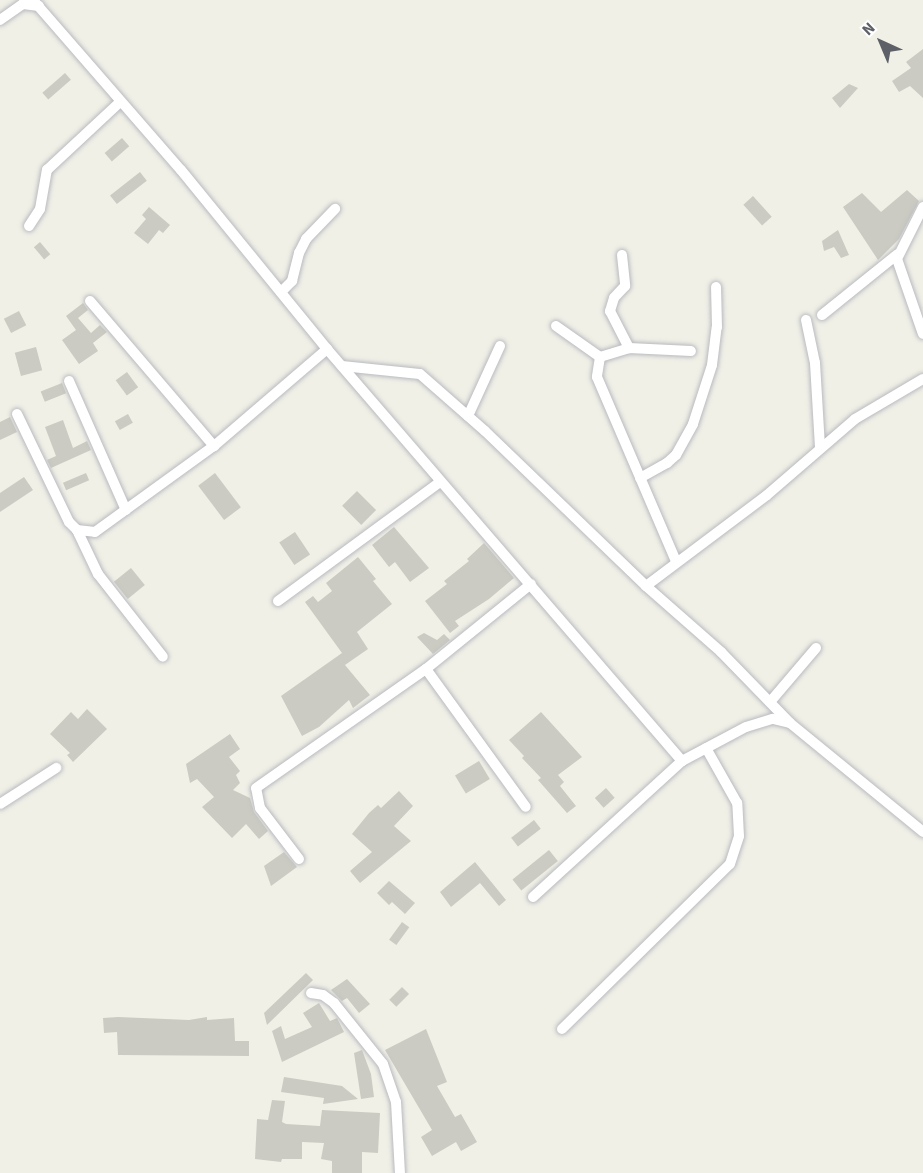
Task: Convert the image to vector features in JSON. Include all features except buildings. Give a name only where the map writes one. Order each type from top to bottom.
[{"type":"street","points":[[0,20],[23,4],[36,3],[440,482],[531,584],[682,761]]},
{"type":"street","points":[[29,226],[40,209],[47,170],[120,102]]},
{"type":"street","points":[[822,315],[898,254],[923,207]]},
{"type":"street","points":[[281,292],[292,281],[299,252],[306,239],[335,209]]},
{"type":"street","points":[[898,254],[898,264],[922,326]]},
{"type":"street","points":[[622,255],[625,286],[614,298],[610,311],[629,348]]},
{"type":"street","points":[[640,478],[667,463],[676,455],[693,424],[712,365],[717,327],[716,287]]},
{"type":"street","points":[[90,301],[214,446]]},
{"type":"street","points":[[806,320],[815,363],[820,447]]},
{"type":"street","points":[[556,326],[600,357]]},
{"type":"street","points":[[468,416],[500,346]]},
{"type":"street","points":[[600,357],[629,348],[691,351]]},
{"type":"street","points":[[77,530],[94,532],[126,510],[214,446],[327,349]]},
{"type":"street","points":[[600,357],[597,377],[676,561]]},
{"type":"street","points":[[342,366],[417,373],[468,416],[646,586],[722,652],[790,723],[923,832]]},
{"type":"street","points":[[646,586],[676,561],[767,495],[855,419],[923,380]]},
{"type":"street","points":[[69,381],[126,510]]},
{"type":"street","points":[[17,414],[69,522],[77,530],[98,574],[163,657]]},
{"type":"street","points":[[278,601],[440,482]]},
{"type":"street","points":[[299,859],[260,808],[256,788],[426,669],[531,584]]},
{"type":"street","points":[[770,702],[816,648]]},
{"type":"street","points":[[426,669],[526,807]]},
{"type":"street","points":[[533,897],[682,761],[760,722],[773,719],[790,723]]},
{"type":"street","points":[[562,1029],[730,864],[739,836],[737,803],[706,748]]},
{"type":"street","points":[[0,804],[56,768]]},
{"type":"street","points":[[311,993],[323,995],[334,1003],[383,1064],[396,1102],[400,1173]]}]
